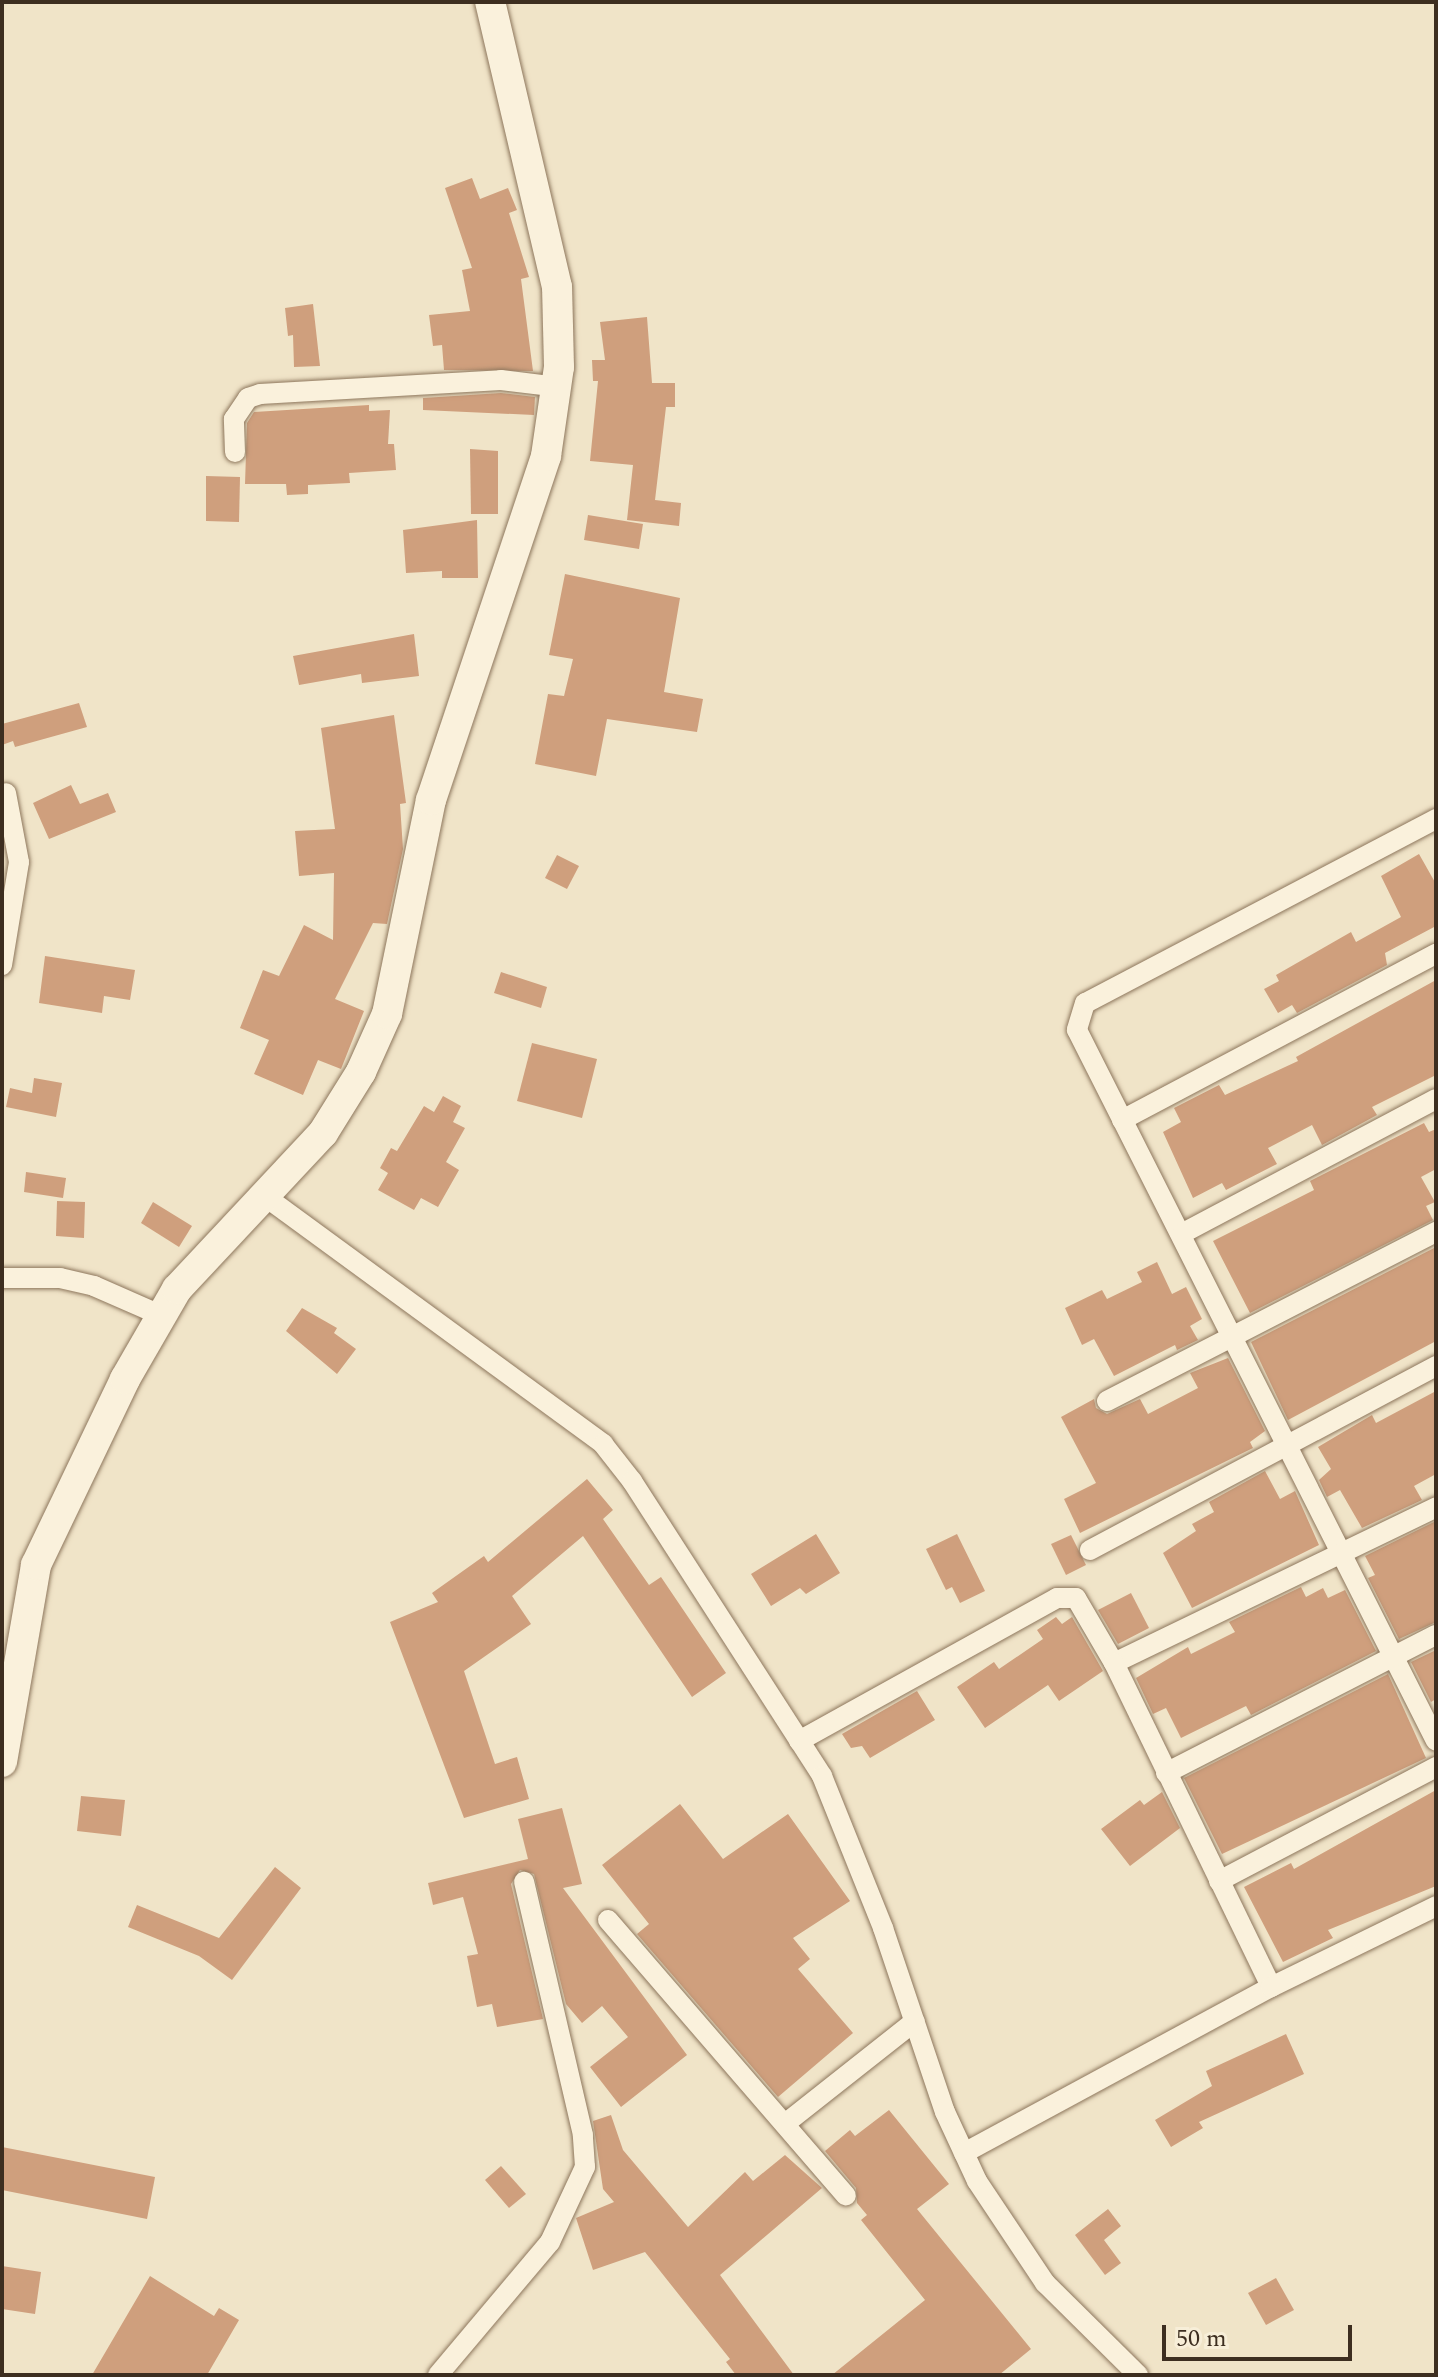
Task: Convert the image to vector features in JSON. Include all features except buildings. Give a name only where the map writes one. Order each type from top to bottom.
[{"type":"street","points":[[2,1762],[36,1565],[160,1315],[198,1265],[266,1197],[343,1104],[387,1014],[431,800],[532,502],[558,387],[557,287],[490,2]]},
{"type":"street","points":[[235,452],[234,419],[248,398],[260,394],[501,380],[558,387]]},
{"type":"street","points":[[2,965],[19,862],[6,793]]},
{"type":"street","points":[[1436,819],[1085,1003],[1077,1016],[1077,1030],[1183,1233],[1286,1446],[1436,1741]]},
{"type":"street","points":[[1122,1120],[1436,954]]},
{"type":"street","points":[[1183,1233],[1436,1099]]},
{"type":"street","points":[[266,1197],[603,1444],[799,1741],[838,1810],[964,2153],[1045,2283],[1138,2375]]},
{"type":"street","points":[[1107,1401],[1436,1232]]},
{"type":"street","points":[[2,1278],[60,1278],[94,1286],[160,1315]]},
{"type":"street","points":[[1090,1550],[1436,1366]]},
{"type":"street","points":[[1114,1663],[1343,1555],[1436,1507]]},
{"type":"street","points":[[799,1741],[1057,1598],[1080,1602],[1114,1663],[1271,1987]]},
{"type":"street","points":[[1166,1773],[1436,1635]]},
{"type":"street","points":[[1219,1881],[1436,1767]]},
{"type":"street","points":[[438,2375],[550,2242],[585,2167],[583,2135],[524,1882]]},
{"type":"street","points":[[964,2153],[1271,1987],[1436,1906]]},
{"type":"street","points":[[608,1920],[846,2196]]},
{"type":"street","points":[[786,2123],[915,2021]]}]
